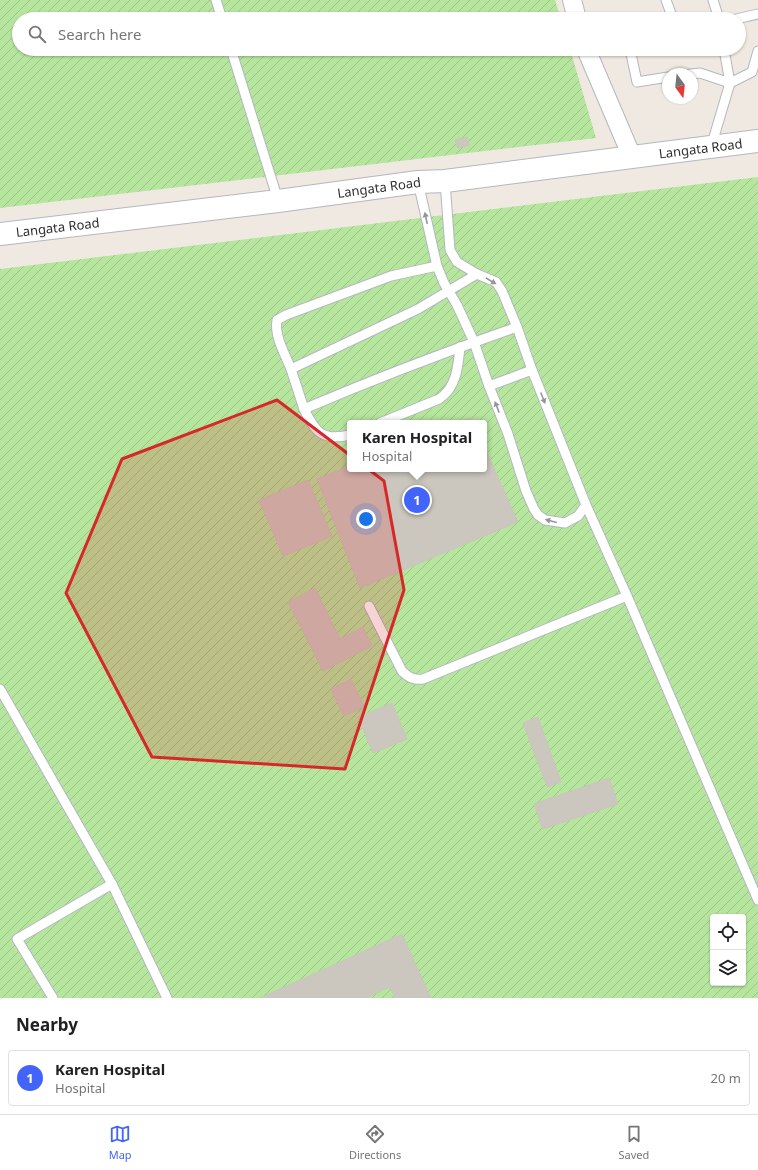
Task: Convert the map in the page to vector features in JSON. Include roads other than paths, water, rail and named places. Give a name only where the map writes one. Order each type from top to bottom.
[{"type":"main road","name":"Langata Road","points":[[0,234],[278,201],[418,182],[445,181],[758,141]]},
{"type":"street","points":[[572,0],[575,12]]},
{"type":"street","points":[[591,56],[632,157]]},
{"type":"lane","points":[[216,0],[220,12]]},
{"type":"lane","points":[[666,0],[670,12]]},
{"type":"lane","points":[[713,0],[717,12]]},
{"type":"lane","points":[[746,17],[758,14]]},
{"type":"lane","points":[[698,73],[730,83],[752,72],[758,50]]},
{"type":"lane","points":[[233,56],[278,201]]},
{"type":"lane","points":[[631,56],[637,82],[662,78]]},
{"type":"lane","points":[[711,147],[730,83],[725,56]]},
{"type":"lane","points":[[445,181],[450,250],[457,262],[477,274],[496,282],[502,291],[586,505],[627,596],[758,900]]},
{"type":"lane","points":[[418,182],[437,266],[447,290],[457,305],[474,342],[508,434],[526,491],[538,515],[545,520],[565,524],[578,516],[586,505]]},
{"type":"lane","points":[[347,436],[339,437],[321,434],[312,425],[304,409],[278,336],[276,327],[277,320],[286,315],[391,276],[437,266]]},
{"type":"lane","points":[[291,369],[418,309],[447,290],[477,274]]},
{"type":"lane","points":[[304,409],[358,386],[517,327]]},
{"type":"lane","points":[[387,420],[439,399],[449,390],[454,380],[458,365],[460,347]]},
{"type":"lane","points":[[489,386],[532,370]]},
{"type":"lane","points":[[369,606],[402,671],[415,680],[423,679],[627,596]]},
{"type":"lane","points":[[0,689],[112,884],[167,998]]},
{"type":"lane","points":[[53,998],[17,939],[112,884]]},
{"type":"place","name":"Karen Hospital","points":[[417,500]]}]
